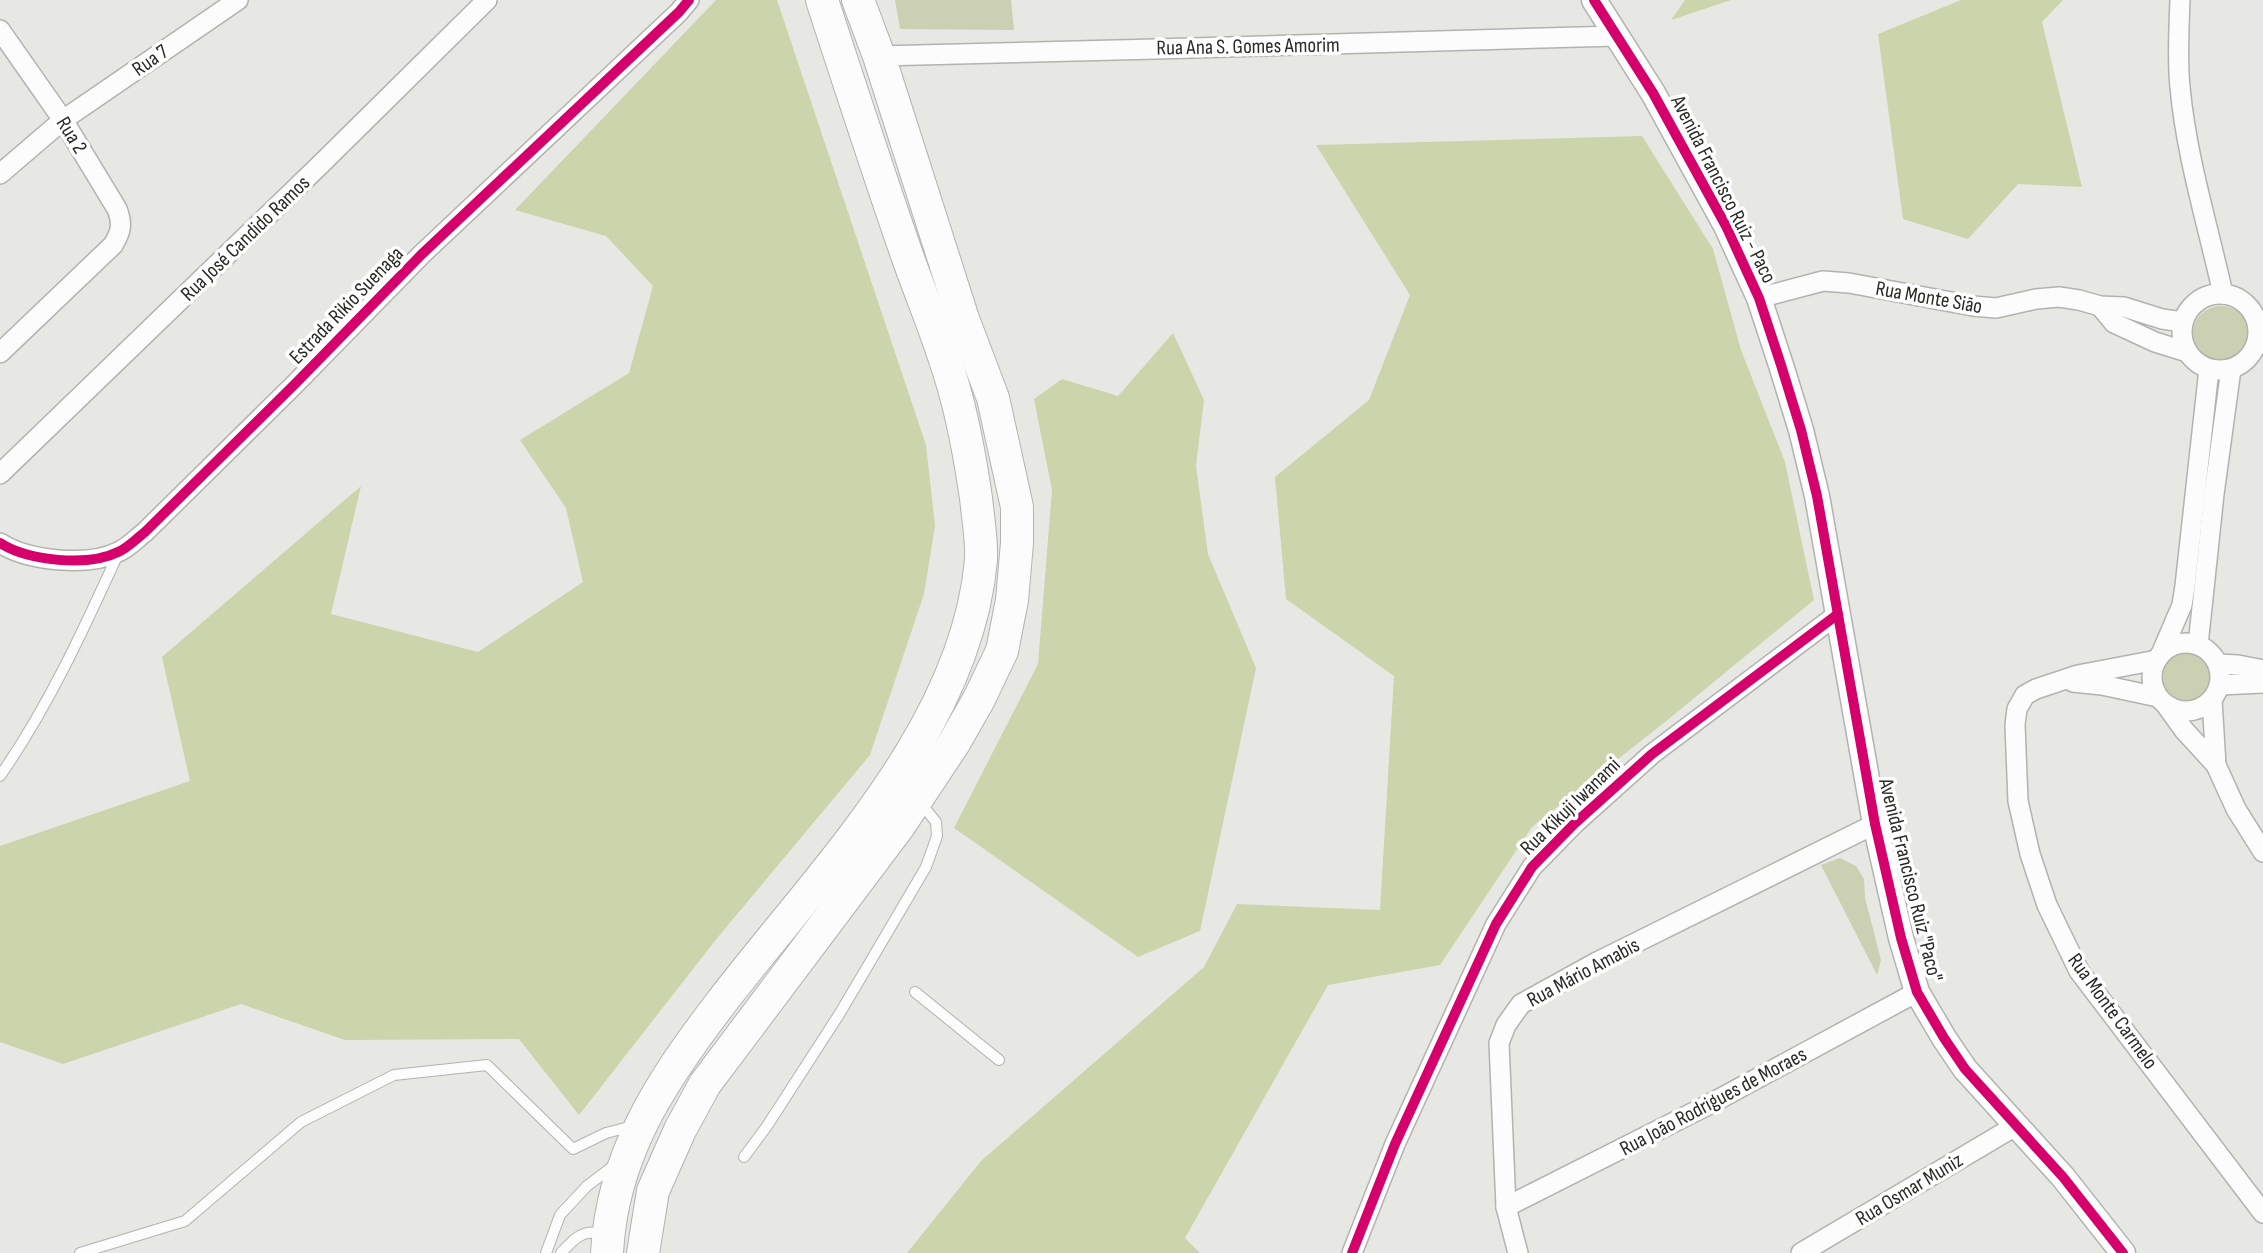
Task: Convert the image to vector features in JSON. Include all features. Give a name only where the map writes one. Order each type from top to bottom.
[{"type":"main road","points":[[608,1247],[615,1194],[640,1124],[693,1039],[756,956],[847,845],[908,756],[940,702],[964,646],[974,602],[981,558],[978,514],[956,394],[822,0]]},
{"type":"main road","points":[[643,1253],[653,1191],[680,1130],[705,1084],[917,798],[960,732],[1002,651],[1012,600],[1017,507],[993,398],[924,202],[859,0]]},
{"type":"street","name":"Rua 7","points":[[0,174],[63,120],[238,0]]},
{"type":"street","name":"Rua José Candido Ramos","points":[[0,474],[323,163],[487,0]]},
{"type":"street","name":"Estrada Rikio Suenaga","points":[[0,543],[39,558],[68,561],[119,552],[145,532],[296,384],[421,256],[689,0]]},
{"type":"street","name":"Avenida Francisco Ruiz - Paco","points":[[1594,0],[1685,149],[1726,226],[1759,298],[1801,430],[1817,496],[1838,614]]},
{"type":"street","points":[[2180,0],[2179,61],[2183,111],[2223,294]]},
{"type":"street","name":"Rua 2","points":[[0,30],[63,120],[117,209],[122,222],[113,245],[0,353]]},
{"type":"street","name":"Rua Ana S. Gomes Amorim","points":[[879,56],[1617,36]]},
{"type":"street","name":"Rua Monte Sião","points":[[1759,298],[1823,281],[1996,308],[2059,297],[2100,306],[2124,307],[2162,319],[2183,322]]},
{"type":"street","points":[[2213,294],[2223,294],[2255,304],[2261,338],[2249,359],[2231,369],[2220,371],[2201,366],[2187,352],[2182,333],[2183,322],[2194,304],[2213,294]]},
{"type":"street","name":"Rua Monte Sião","points":[[2100,306],[2114,323],[2155,342],[2187,352]]},
{"type":"street","points":[[2209,369],[2182,605],[2152,677],[2162,701],[2216,765],[2236,810],[2263,852]]},
{"type":"street","points":[[2198,645],[2231,369]]},
{"type":"street","name":"Avenida Francisco Ruiz \"Paco\"","points":[[1838,614],[1875,824],[1901,937],[1917,992],[1965,1069],[2063,1177],[2123,1253]]},
{"type":"street","name":"Rua Kikuji Iwanami","points":[[1352,1253],[1395,1144],[1496,924],[1532,867],[1574,824],[1653,754],[1838,614]]},
{"type":"street","points":[[2159,657],[2175,645],[2190,643],[2210,652],[2218,664],[2221,674],[2216,692],[2216,765]]},
{"type":"street","name":"Rua Monte Carmelo","points":[[2159,657],[2078,675],[2025,695],[2017,709],[2015,725],[2018,802],[2030,854],[2048,905],[2080,971],[2263,1213]]},
{"type":"street","points":[[2218,664],[2238,664],[2263,670]]},
{"type":"street","name":"Rua Monte Carmelo","points":[[2058,681],[2102,685],[2162,701]]},
{"type":"street","points":[[2162,701],[2176,709],[2187,711],[2198,709],[2216,692],[2263,683]]},
{"type":"street","name":"Rua Mário Amabis","points":[[1518,1253],[1506,1207],[1499,1042],[1506,1025],[1521,1004],[1609,956],[1875,824]]},
{"type":"street","name":"Rua João Rodrigues de Moraes","points":[[1506,1207],[1708,1105],[1917,992]]},
{"type":"street","name":"Rua Osmar Muniz","points":[[1801,1253],[2017,1125]]},
{"type":"lane","points":[[0,776],[75,650],[119,552]]},
{"type":"lane","points":[[744,1157],[840,1013],[926,867],[937,836],[936,822],[917,798]]},
{"type":"lane","points":[[915,992],[999,1060]]},
{"type":"lane","points":[[80,1253],[185,1221],[301,1122],[394,1075],[487,1065],[573,1149],[606,1133],[640,1124]]},
{"type":"lane","points":[[546,1253],[559,1215],[587,1186],[627,1155]]},
{"type":"lane","points":[[561,1253],[573,1239],[594,1231],[603,1234],[608,1247]]},
{"type":"green space","points":[[716,0],[777,0],[926,445],[935,526],[924,594],[870,755],[718,937],[579,1115],[519,1039],[345,1040],[241,1004],[63,1064],[0,1042],[0,846],[190,781],[162,657],[361,486],[331,614],[478,652],[583,582],[566,508],[520,440],[629,373],[653,286],[606,236],[515,210]]},
{"type":"green space","points":[[895,0],[1011,0],[1014,30],[900,29]]},
{"type":"green space","points":[[1685,0],[1731,0],[1671,20]]},
{"type":"green space","points":[[1961,0],[2063,0],[2042,22],[2082,187],[2018,184],[1968,239],[1903,219],[1878,34]]},
{"type":"green space","points":[[1642,136],[1713,249],[1741,350],[1785,462],[1814,600],[1532,827],[1440,965],[1328,985],[1185,1238],[1200,1253],[907,1253],[981,1161],[1204,967],[1237,904],[1380,910],[1394,676],[1286,599],[1275,477],[1369,400],[1410,295],[1316,145]]},
{"type":"green space","points":[[2221,306],[2232,308],[2245,319],[2250,335],[2248,346],[2237,359],[2221,364],[2210,362],[2197,351],[2192,335],[2194,324],[2205,311]]},
{"type":"green space","points":[[1173,333],[1204,400],[1196,466],[1208,554],[1256,668],[1200,931],[1138,957],[954,828],[1038,664],[1052,490],[1034,399],[1062,379],[1118,396]]},
{"type":"green space","points":[[2188,648],[2203,653],[2211,662],[2214,674],[2211,686],[2204,696],[2194,703],[2182,704],[2164,695],[2159,684],[2159,671],[2170,654]]},
{"type":"green space","points":[[1840,858],[1856,866],[1864,879],[1865,898],[1881,960],[1877,975],[1821,865]]},
{"type":"cycle path","points":[[0,543],[26,554],[58,560],[105,557],[129,545],[295,384],[421,255],[689,0]]},
{"type":"cycle path","points":[[1594,0],[1653,93],[1726,226],[1759,298],[1781,365],[1817,496],[1875,824],[1901,938],[1917,992],[1965,1069],[2063,1177],[2123,1253]]},
{"type":"cycle path","points":[[1352,1253],[1395,1144],[1496,924],[1532,867],[1574,824],[1652,754],[1838,614]]}]
